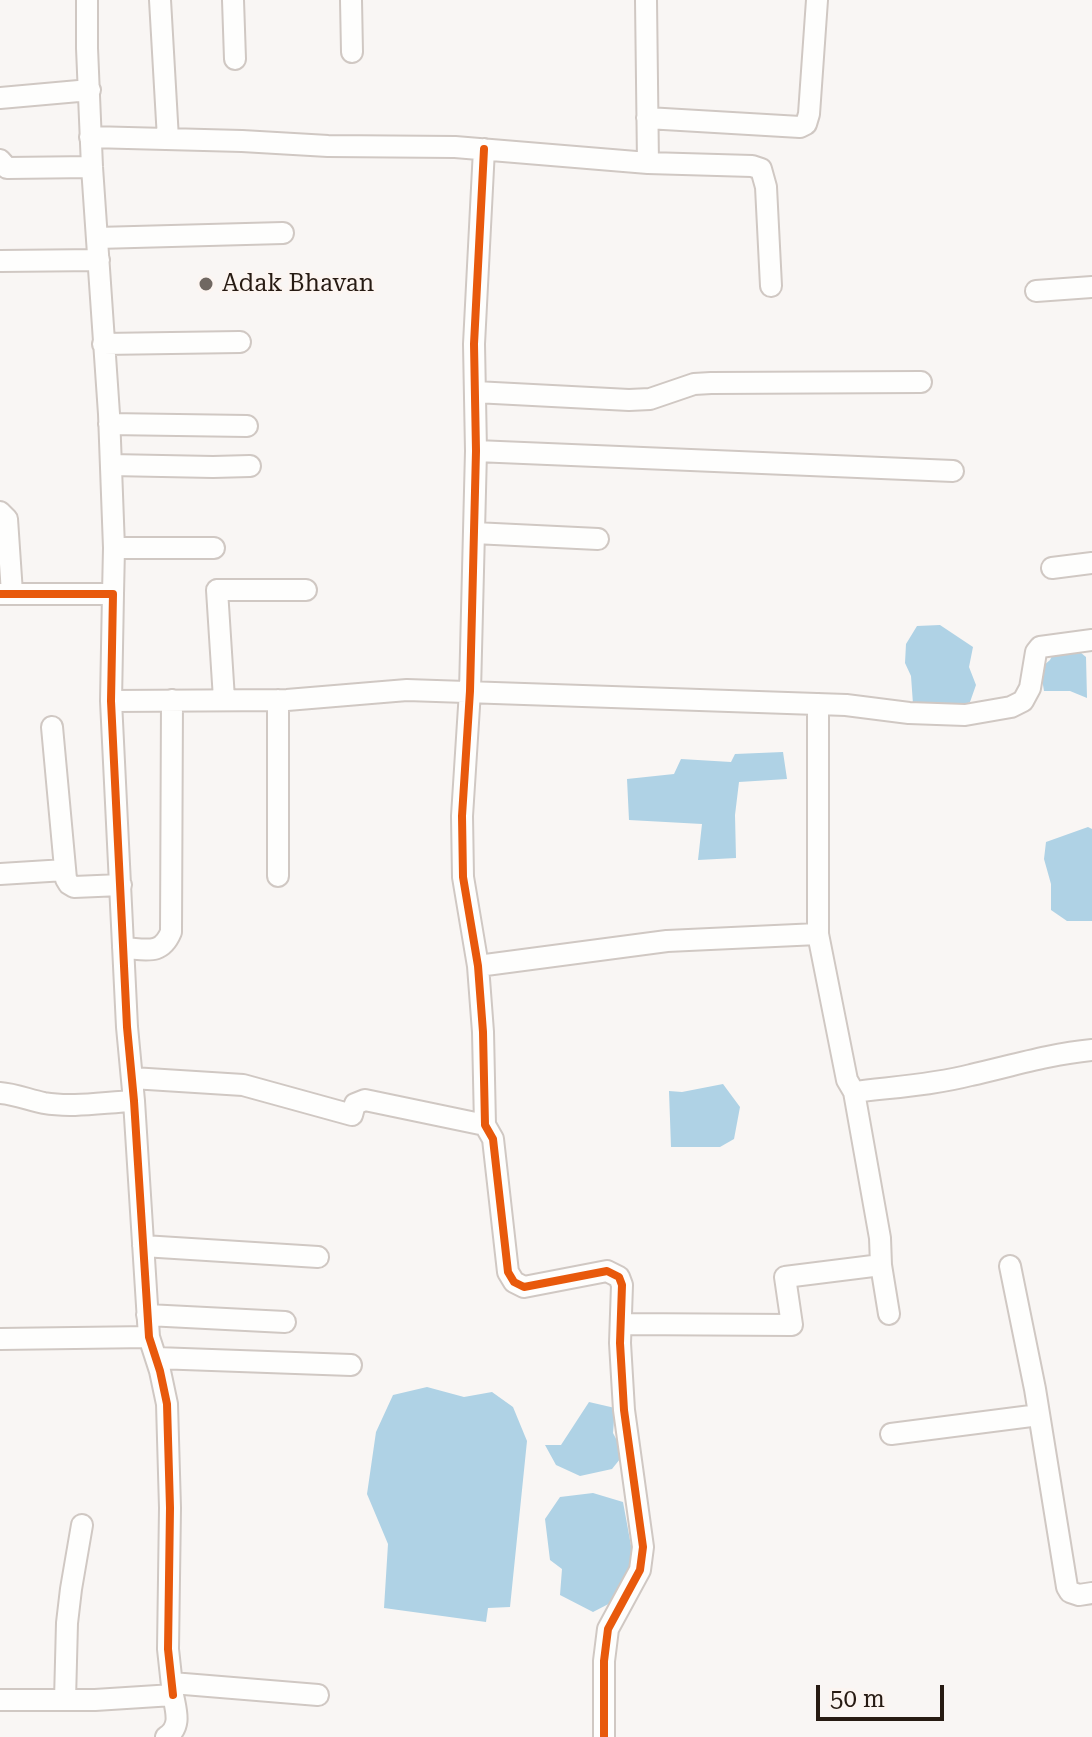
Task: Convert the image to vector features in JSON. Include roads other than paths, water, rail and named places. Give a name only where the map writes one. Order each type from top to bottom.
[{"type":"street","points":[[87,0],[90,137],[111,465],[114,548],[111,701],[127,1027],[149,1337],[167,1404],[168,1634],[178,1720],[172,1736]]},
{"type":"street","points":[[160,0],[168,139]]},
{"type":"street","points":[[233,0],[235,59]]},
{"type":"street","points":[[351,0],[352,52]]},
{"type":"street","points":[[646,0],[648,163]]},
{"type":"street","points":[[647,118],[800,127],[806,124],[817,0]]},
{"type":"street","points":[[0,98],[90,90]]},
{"type":"street","points":[[90,137],[484,149],[648,163],[752,166],[761,169],[766,187],[771,286]]},
{"type":"street","points":[[484,149],[474,344],[476,451],[470,691],[462,816],[463,877],[478,966],[485,1125],[493,1139],[508,1272],[514,1282],[524,1287],[607,1271],[619,1277],[622,1285],[620,1343],[624,1410],[643,1547],[640,1570],[608,1629],[604,1661],[604,1737]]},
{"type":"street","points":[[0,160],[7,168],[92,167]]},
{"type":"street","points":[[97,238],[283,233]]},
{"type":"street","points":[[0,261],[99,260]]},
{"type":"street","points":[[1036,291],[1092,287]]},
{"type":"street","points":[[103,344],[240,342]]},
{"type":"street","points":[[475,392],[629,400],[650,399],[694,384],[921,382]]},
{"type":"street","points":[[109,424],[247,426]]},
{"type":"street","points":[[476,451],[953,471]]},
{"type":"street","points":[[111,465],[250,466]]},
{"type":"street","points":[[0,512],[7,519],[6,594],[113,594]]},
{"type":"street","points":[[474,533],[598,539]]},
{"type":"street","points":[[114,548],[214,548]]},
{"type":"street","points":[[1052,568],[1092,563]]},
{"type":"street","points":[[224,699],[217,590],[306,590]]},
{"type":"street","points":[[111,701],[278,700],[407,690],[470,691],[846,705],[909,713],[965,715],[1011,707],[1023,701],[1030,688],[1036,652],[1040,647],[1092,640]]},
{"type":"street","points":[[123,948],[159,949],[166,944],[171,932],[172,700]]},
{"type":"street","points":[[278,700],[278,876]]},
{"type":"street","points":[[818,704],[818,934],[847,1080],[854,1092],[880,1238],[889,1314]]},
{"type":"street","points":[[52,727],[65,870],[69,884],[74,887],[121,885]]},
{"type":"street","points":[[0,874],[65,870]]},
{"type":"street","points":[[478,966],[667,941],[818,934]]},
{"type":"street","points":[[854,1092],[926,1084],[1020,1062],[1092,1050]]},
{"type":"street","points":[[132,1078],[243,1085],[352,1115],[355,1104],[365,1100],[485,1125]]},
{"type":"street","points":[[0,1093],[43,1103],[134,1101]]},
{"type":"street","points":[[143,1246],[318,1257]]},
{"type":"street","points":[[621,1324],[792,1325],[785,1277],[881,1265]]},
{"type":"street","points":[[1010,1266],[1039,1415],[1067,1587],[1070,1592],[1079,1595],[1092,1593]]},
{"type":"street","points":[[147,1315],[285,1322]]},
{"type":"street","points":[[0,1339],[149,1337]]},
{"type":"street","points":[[156,1358],[351,1365]]},
{"type":"street","points":[[891,1434],[1039,1415]]},
{"type":"street","points":[[65,1700],[67,1623],[82,1525]]},
{"type":"street","points":[[0,1700],[95,1700],[172,1689],[318,1695]]},
{"type":"water","points":[[940,625],[973,647],[969,667],[976,685],[970,702],[951,712],[913,704],[911,676],[905,663],[906,644],[917,626]]},
{"type":"water","points":[[1075,648],[1086,657],[1087,698],[1070,691],[1044,691],[1043,666],[1054,652]]},
{"type":"water","points":[[783,752],[787,779],[739,782],[735,815],[736,858],[698,860],[702,824],[629,820],[627,779],[674,774],[681,759],[731,762],[735,754]]},
{"type":"water","points":[[1088,827],[1092,829],[1092,921],[1067,921],[1051,910],[1051,884],[1044,859],[1046,842]]},
{"type":"water","points":[[723,1084],[740,1107],[734,1139],[720,1147],[671,1147],[669,1091],[682,1092]]},
{"type":"water","points":[[427,1387],[464,1397],[492,1392],[513,1407],[527,1441],[510,1607],[488,1608],[486,1622],[384,1608],[388,1544],[367,1494],[376,1432],[393,1395]]},
{"type":"water","points":[[589,1402],[615,1408],[613,1433],[624,1454],[612,1469],[580,1476],[556,1465],[545,1445],[561,1445]]},
{"type":"water","points":[[593,1493],[623,1502],[634,1562],[622,1597],[593,1612],[560,1595],[562,1569],[550,1560],[545,1519],[560,1497]]},
{"type":"place","name":"Adak Bhavan","points":[[206,284]]}]
